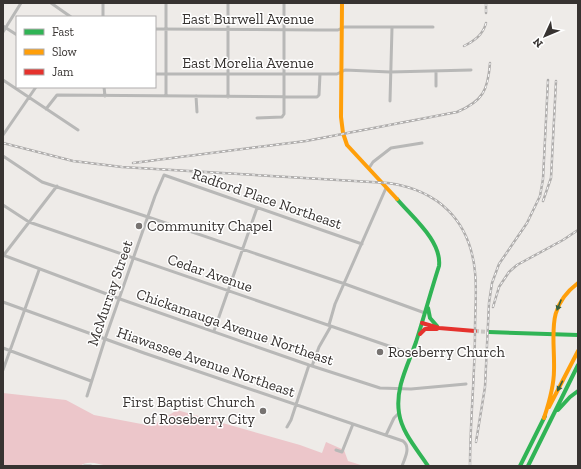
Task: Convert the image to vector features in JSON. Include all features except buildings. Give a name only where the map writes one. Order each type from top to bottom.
[{"type":"main road","points":[[342,3],[341,72],[343,133],[347,145],[370,168],[430,237],[438,251],[440,262],[398,397],[400,418],[428,466]]},
{"type":"main road","points":[[544,418],[552,388],[554,369],[552,345],[555,318],[560,302],[565,293],[578,283]]},
{"type":"main road","points":[[427,305],[430,318],[440,328]]},
{"type":"main road","points":[[422,323],[440,328],[475,331]]},
{"type":"main road","points":[[418,336],[425,330],[440,328]]},
{"type":"main road","points":[[489,332],[578,336]]},
{"type":"main road","points":[[520,466],[578,351]]},
{"type":"main road","points":[[528,466],[578,365]]},
{"type":"main road","points":[[550,421],[563,404],[578,391]]},
{"type":"street","points":[[3,32],[4,27],[21,3]]},
{"type":"street","points":[[51,3],[70,16]]},
{"type":"street","points":[[103,3],[103,16]]},
{"type":"street","points":[[166,3],[166,96]]},
{"type":"street","points":[[228,3],[228,97]]},
{"type":"street","points":[[257,118],[282,117],[284,114],[284,3]]},
{"type":"street","points":[[4,27],[16,34]]},
{"type":"street","name":"East Burwell Avenue","points":[[156,30],[338,30],[344,27],[433,27]]},
{"type":"street","points":[[390,101],[392,28]]},
{"type":"street","name":"East Morelia Avenue","points":[[156,74],[337,74],[345,70],[390,72],[471,70]]},
{"type":"street","points":[[436,71],[436,86]]},
{"type":"street","points":[[46,109],[56,95],[228,97],[319,96],[320,74]]},
{"type":"street","points":[[3,80],[78,130]]},
{"type":"street","points":[[3,134],[35,88]]},
{"type":"street","points":[[104,88],[105,96]]},
{"type":"street","points":[[196,96],[197,112]]},
{"type":"street","points":[[370,168],[373,162],[390,148],[422,143]]},
{"type":"street","points":[[3,156],[42,182],[345,284],[425,313]]},
{"type":"street","name":"Radford Place Northeast","points":[[164,175],[362,244]]},
{"type":"street","name":"McMurray Street","points":[[87,396],[105,339],[164,175]]},
{"type":"street","points":[[3,256],[57,186]]},
{"type":"street","points":[[287,427],[319,347],[330,326],[335,304],[386,188]]},
{"type":"street","name":"Cedar Avenue","points":[[3,205],[29,222],[412,354]]},
{"type":"street","points":[[214,331],[257,208]]},
{"type":"street","name":"Chickamauga Avenue Northeast","points":[[3,256],[311,366],[380,388],[400,389],[466,384]]},
{"type":"street","points":[[3,370],[40,270]]},
{"type":"street","name":"Hiawassee Avenue Northeast","points":[[3,302],[105,339],[403,441],[407,446],[407,449],[402,466]]},
{"type":"street","points":[[3,348],[91,381]]},
{"type":"street","points":[[386,435],[394,418],[399,413]]},
{"type":"street","points":[[336,450],[342,452],[354,424]]},
{"type":"street","points":[[84,466],[92,466]]},
{"type":"shaded area","points":[[3,393],[66,400],[94,415],[152,426],[177,410],[300,445],[322,453],[326,442],[344,450],[348,461],[364,466],[108,466],[86,463],[80,466],[3,466]]},
{"type":"tunnel","points":[[475,331],[489,332]]},
{"type":"railway","points":[[486,3],[486,13]]},
{"type":"railway","points":[[464,46],[478,37],[483,31],[486,23]]},
{"type":"railway","points":[[133,163],[306,141],[457,112],[473,104],[482,94],[488,80],[490,63]]},
{"type":"railway","points":[[476,442],[485,387],[489,303],[492,283],[499,264],[527,223],[540,196],[543,179],[548,80]]},
{"type":"railway","points":[[543,201],[551,178],[556,81]]},
{"type":"railway","points":[[3,143],[73,161],[122,167],[388,183],[406,187],[422,193],[436,201],[448,211],[458,223],[466,237],[472,254],[475,272],[475,347],[470,466]]},
{"type":"railway","points":[[493,307],[499,287],[509,272],[517,265],[563,240],[578,230]]},
{"type":"traffic: fast","points":[[397,199],[425,230],[436,248],[439,257],[439,266],[416,342],[403,377],[398,404],[403,427],[410,441],[428,466]]},
{"type":"traffic: fast","points":[[428,308],[430,318],[437,326]]},
{"type":"traffic: fast","points":[[489,332],[578,335]]},
{"type":"traffic: fast","points":[[528,466],[578,365]]},
{"type":"traffic: fast","points":[[558,410],[578,391]]},
{"type":"traffic: fast","points":[[520,466],[545,416]]},
{"type":"traffic: slow","points":[[342,3],[341,117],[343,133],[347,145],[397,199]]},
{"type":"traffic: slow","points":[[544,418],[553,382],[553,333],[556,312],[560,302],[578,283]]},
{"type":"traffic: slow","points":[[549,407],[578,351]]},
{"type":"traffic: jam","points":[[422,323],[439,328],[475,331]]},
{"type":"traffic: jam","points":[[420,334],[425,329],[437,329]]},
{"type":"place","name":"Community Chapel","points":[[139,226]]},
{"type":"place","name":"Roseberry Church","points":[[380,352]]},
{"type":"place","name":"First Baptist Church of Roseberry City","points":[[263,411]]}]
